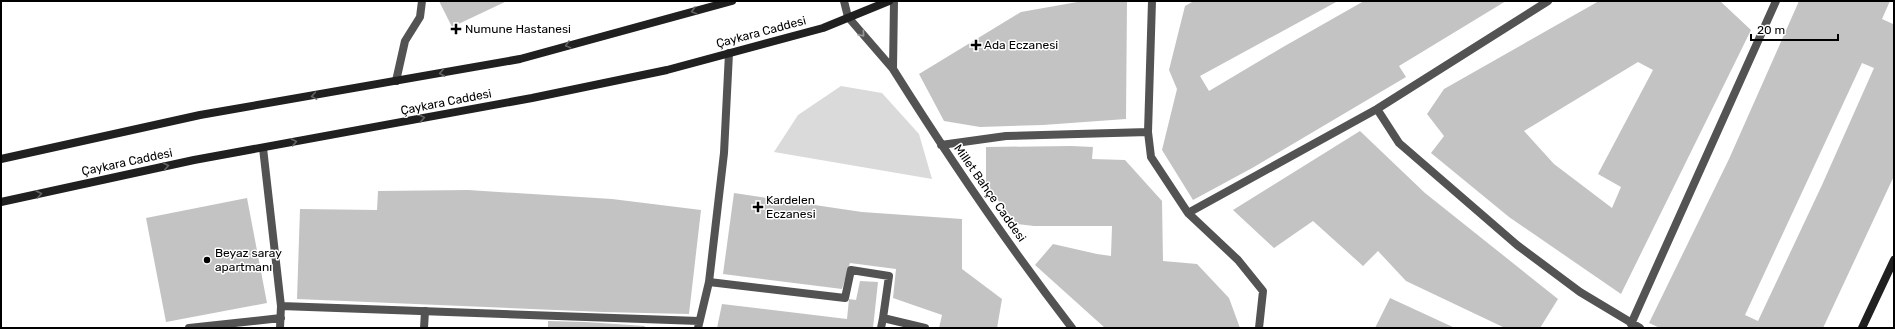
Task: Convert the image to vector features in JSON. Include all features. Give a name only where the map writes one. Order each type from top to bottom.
[{"type":"main road","points":[[1,159],[200,115],[520,59],[732,1]]},
{"type":"main road","name":"Çaykara Caddesi","points":[[1,202],[194,160],[547,95],[667,70],[823,28],[889,1]]},
{"type":"main road","points":[[1862,328],[1894,260]]},
{"type":"street","points":[[396,81],[405,41],[420,17],[422,1]]},
{"type":"street","points":[[844,1],[848,17]]},
{"type":"street","points":[[893,69],[894,1]]},
{"type":"street","points":[[1152,1],[1148,132],[1151,157],[1188,213],[1238,260],[1263,292],[1259,328]]},
{"type":"street","points":[[1188,213],[1377,109],[1548,1]]},
{"type":"street","points":[[1631,324],[1776,1]]},
{"type":"street","name":"Millet Bahçe Caddesi","points":[[848,17],[893,69],[941,146],[1043,290],[1072,328]]},
{"type":"street","points":[[281,306],[425,311],[698,324],[709,282],[724,153],[729,53]]},
{"type":"street","points":[[1377,109],[1399,143],[1517,245],[1580,292],[1631,324],[1640,328]]},
{"type":"street","points":[[941,146],[1006,136],[1148,132]]},
{"type":"street","points":[[263,148],[281,306],[280,328]]},
{"type":"street","points":[[709,282],[845,298],[851,270],[889,276],[881,328]]},
{"type":"street","points":[[424,328],[425,311]]},
{"type":"street","points":[[189,328],[280,318]]},
{"type":"street","points":[[883,318],[925,328]]},
{"type":"shaded area","points":[[841,86],[882,93],[919,134],[932,179],[774,152],[798,115]]},
{"type":"building","points":[[439,1],[507,1],[452,27]]},
{"type":"building","points":[[1083,1],[1127,1],[1126,119],[1043,125],[980,127],[944,121],[919,74],[1021,12]]},
{"type":"building","points":[[1194,1],[1338,1],[1200,76],[1209,91],[1364,1],[1506,1],[1399,66],[1406,77],[1254,167],[1193,200],[1162,150],[1177,89],[1169,70],[1185,6]]},
{"type":"building","points":[[1599,1],[1720,1],[1751,30],[1621,294],[1509,217],[1431,153],[1444,136],[1427,114],[1444,89]],"holes":[[[1638,62],[1653,70],[1598,174],[1621,187],[1612,208],[1554,164],[1524,131]]]},
{"type":"building","points":[[1799,1],[1890,1],[1882,19],[1893,24],[1894,21],[1894,176],[1823,328],[1660,328],[1649,323],[1729,159]],"holes":[[[1862,63],[1874,68],[1822,185],[1758,321],[1745,315]]]},
{"type":"building","points":[[1360,131],[1425,193],[1558,299],[1540,328],[1505,328],[1406,281],[1378,251],[1363,266],[1313,221],[1274,248],[1233,210]]},
{"type":"building","points":[[986,147],[1093,147],[1092,159],[1125,160],[1162,201],[1163,261],[1197,264],[1229,298],[1240,328],[1105,328],[1035,265],[1053,244],[1111,256],[1112,226],[1034,226],[1017,224],[986,185]]},
{"type":"building","points":[[468,190],[612,199],[701,210],[689,314],[603,312],[297,299],[300,209],[377,210],[378,191]]},
{"type":"building","points":[[734,193],[862,212],[962,219],[962,269],[1002,299],[997,328],[939,328],[942,315],[893,298],[896,269],[850,263],[842,289],[723,274]]},
{"type":"building","name":"Beyaz saray apartmanı","points":[[247,198],[267,303],[166,322],[146,218]]},
{"type":"building","points":[[860,281],[878,282],[873,328],[717,328],[722,304],[847,319],[849,299],[856,300]]},
{"type":"building","points":[[1390,298],[1455,328],[1375,328]]},
{"type":"building","points":[[548,321],[645,326],[644,328],[548,328]]},
{"type":"place","name":"Numune Hastanesi","points":[[456,29]]},
{"type":"place","name":"Ada Eczanesi","points":[[976,45]]},
{"type":"place","name":"Kardelen Eczanesi","points":[[758,207]]},
{"type":"place","name":"Beyaz saray apartmanı","points":[[207,260]]}]
